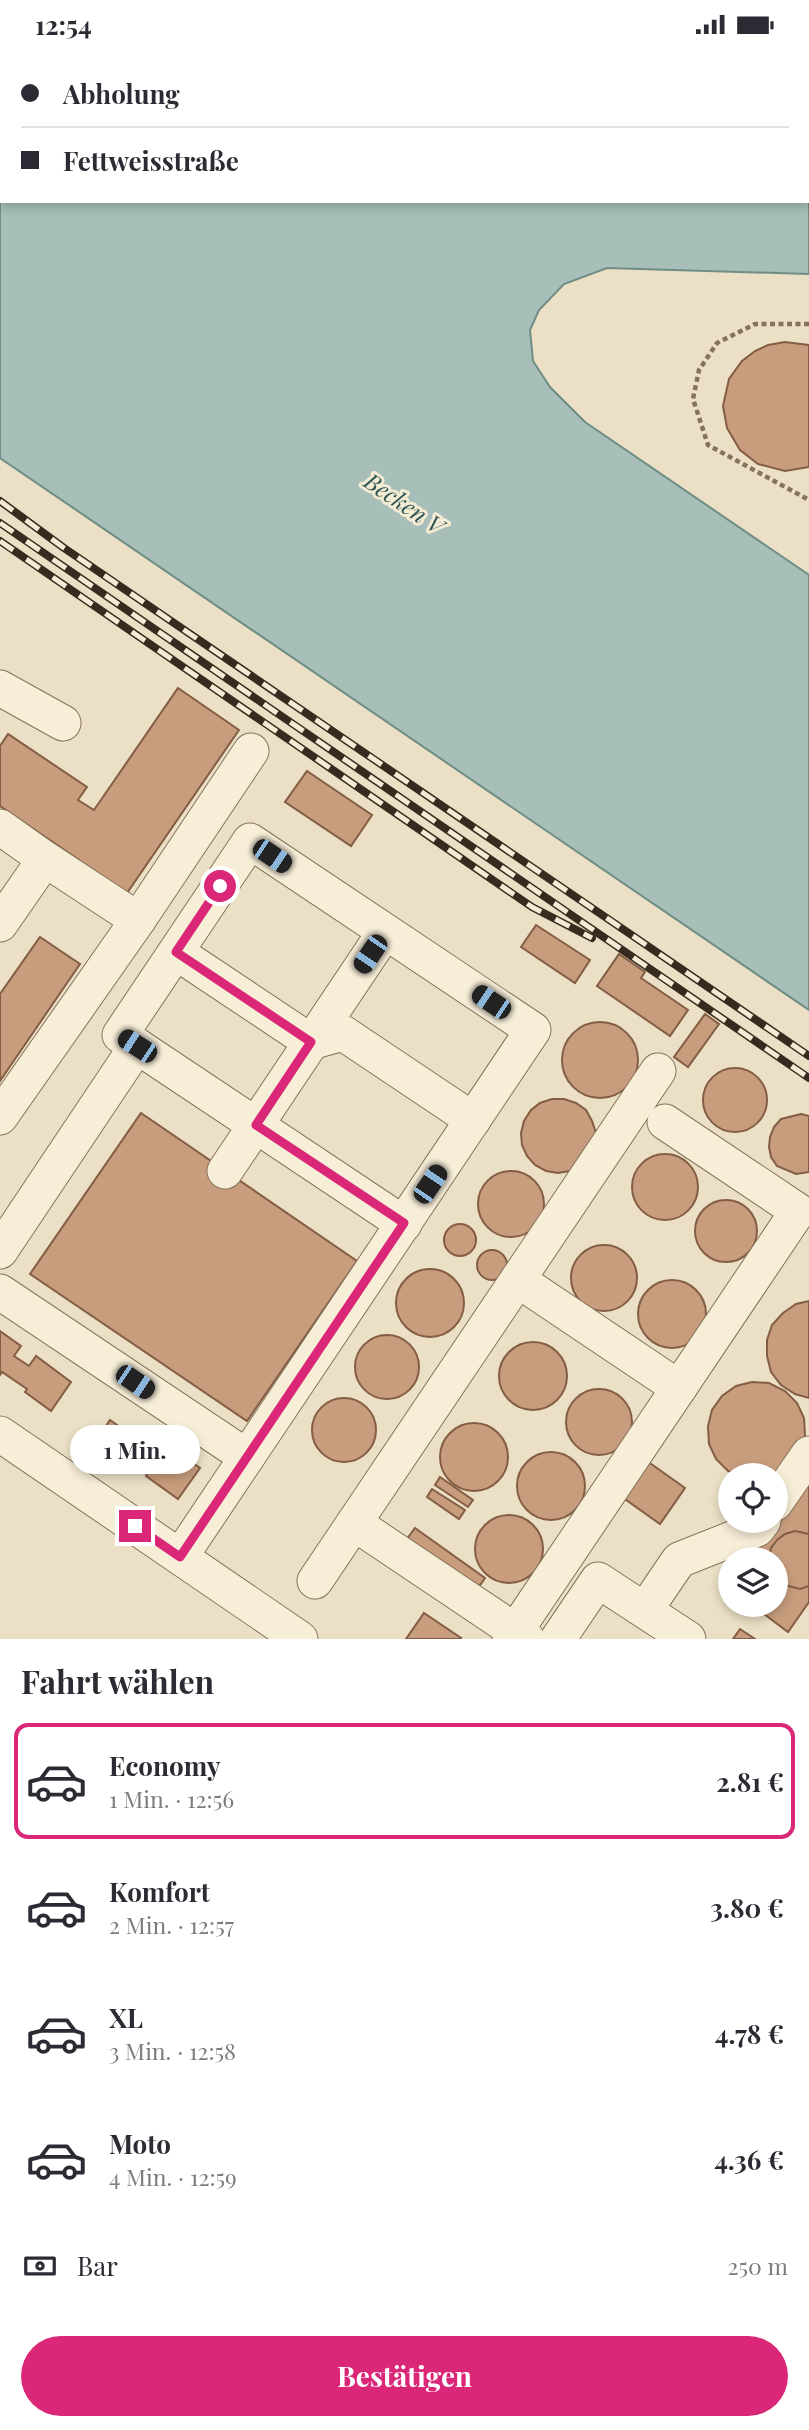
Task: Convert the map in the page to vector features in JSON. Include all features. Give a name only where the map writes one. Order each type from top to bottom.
[{"type":"street","points":[[0,688],[63,723]]},
{"type":"street","points":[[0,1117],[138,919],[250,751]]},
{"type":"street","points":[[0,828],[138,919]]},
{"type":"street","points":[[180,1557],[404,1223],[473,1120],[533,1030],[250,841],[120,1035],[404,1223]]},
{"type":"street","points":[[0,924],[45,859]]},
{"type":"street","points":[[225,1171],[385,932]]},
{"type":"street","points":[[176,952],[311,1042],[343,1033],[473,1120]]},
{"type":"street","points":[[0,1251],[137,1046]]},
{"type":"street","points":[[315,1581],[658,1071]]},
{"type":"street","points":[[354,1523],[518,1636],[679,1388],[804,1215],[665,1122]]},
{"type":"street","points":[[518,1280],[679,1388]]},
{"type":"street","points":[[0,1292],[247,1457]]},
{"type":"street","points":[[0,1434],[300,1639]]},
{"type":"street","points":[[788,1484],[809,1454]]},
{"type":"street","points":[[645,1611],[679,1560],[747,1533]]},
{"type":"street","points":[[558,1639],[598,1580],[688,1639]]},
{"type":"path","points":[[809,324],[755,324],[717,343],[699,370],[693,399],[708,445],[809,499]]},
{"type":"water","name":"Becken V","points":[[0,203],[809,203],[809,274],[607,268],[564,284],[539,310],[530,330],[533,361],[550,387],[585,422],[809,575],[809,1010],[0,458]]},
{"type":"building","points":[[785,342],[809,345],[809,467],[785,471],[758,464],[740,450],[727,428],[723,406],[729,379],[742,361],[768,345]]},
{"type":"building","points":[[178,688],[239,730],[127,893],[0,806],[0,746],[8,734],[87,787],[78,800],[94,810]]},
{"type":"building","points":[[307,771],[372,815],[351,846],[285,802]]},
{"type":"building","points":[[536,925],[590,960],[575,983],[521,947]]},
{"type":"building","points":[[40,937],[80,964],[0,1081],[0,994]]},
{"type":"building","points":[[619,954],[645,972],[641,978],[688,1010],[670,1036],[597,986]]},
{"type":"building","points":[[705,1014],[719,1024],[688,1067],[674,1057]]},
{"type":"building","points":[[600,1022],[614,1025],[627,1033],[635,1046],[638,1060],[635,1074],[627,1087],[614,1095],[600,1098],[586,1095],[573,1087],[565,1074],[562,1060],[565,1046],[573,1033],[586,1025]]},
{"type":"building","points":[[735,1068],[753,1074],[761,1082],[767,1100],[761,1118],[753,1126],[735,1132],[717,1126],[709,1118],[703,1100],[709,1082],[717,1074]]},
{"type":"building","points":[[552,1099],[564,1099],[586,1110],[596,1133],[570,1171],[558,1173],[535,1165],[522,1145],[521,1133],[531,1110]]},
{"type":"building","points":[[141,1113],[357,1261],[247,1421],[30,1274]]},
{"type":"building","points":[[801,1114],[809,1116],[809,1172],[796,1174],[777,1166],[769,1147],[774,1127],[781,1119]]},
{"type":"building","points":[[659,1154],[671,1154],[683,1159],[693,1169],[698,1187],[696,1200],[683,1215],[671,1220],[659,1220],[647,1215],[637,1205],[632,1193],[632,1181],[637,1169],[647,1159]]},
{"type":"building","points":[[511,1171],[524,1173],[539,1186],[544,1204],[542,1217],[529,1232],[511,1237],[498,1235],[483,1222],[478,1204],[480,1191],[493,1176]]},
{"type":"building","points":[[720,1200],[732,1200],[748,1209],[755,1219],[755,1243],[748,1253],[732,1262],[720,1262],[709,1257],[700,1248],[695,1237],[695,1225],[700,1214],[709,1205]]},
{"type":"building","points":[[460,1224],[471,1229],[476,1240],[471,1251],[460,1256],[449,1251],[444,1240],[449,1229]]},
{"type":"building","points":[[604,1245],[627,1255],[637,1278],[627,1301],[604,1311],[581,1301],[571,1278],[581,1255]]},
{"type":"building","points":[[492,1250],[503,1254],[507,1265],[503,1276],[492,1280],[481,1276],[477,1265],[481,1254]]},
{"type":"building","points":[[430,1269],[443,1272],[454,1279],[461,1290],[464,1303],[461,1316],[454,1327],[443,1334],[430,1337],[417,1334],[406,1327],[399,1316],[396,1303],[399,1290],[406,1279],[417,1272]]},
{"type":"building","points":[[672,1280],[685,1283],[696,1290],[703,1301],[706,1314],[703,1327],[696,1338],[685,1345],[672,1348],[659,1345],[648,1338],[641,1327],[638,1314],[641,1301],[648,1290],[659,1283]]},
{"type":"building","points":[[809,1301],[809,1398],[795,1394],[781,1385],[771,1372],[767,1340],[772,1325],[783,1313],[796,1304]]},
{"type":"building","points":[[0,1331],[21,1346],[14,1356],[29,1366],[36,1356],[71,1382],[51,1411],[25,1392],[27,1389],[2,1372],[0,1375]]},
{"type":"building","points":[[381,1335],[393,1335],[410,1344],[417,1355],[417,1379],[410,1390],[393,1399],[381,1399],[369,1394],[360,1385],[355,1373],[355,1361],[360,1349],[369,1340]]},
{"type":"building","points":[[533,1342],[546,1345],[557,1352],[564,1363],[567,1376],[564,1389],[557,1400],[546,1407],[533,1410],[520,1407],[509,1400],[502,1389],[499,1376],[502,1363],[509,1352],[520,1345]]},
{"type":"building","points":[[752,1382],[769,1383],[785,1391],[797,1403],[804,1418],[805,1435],[801,1452],[788,1464],[720,1463],[716,1459],[709,1444],[708,1426],[712,1410],[722,1396],[736,1386]]},
{"type":"building","points":[[605,1389],[623,1398],[630,1409],[630,1435],[623,1446],[612,1453],[593,1455],[575,1446],[568,1435],[566,1416],[575,1398],[586,1391]]},
{"type":"building","points":[[344,1398],[362,1404],[370,1412],[376,1430],[370,1448],[362,1456],[344,1462],[326,1456],[318,1448],[312,1430],[318,1412],[326,1404]]},
{"type":"building","points":[[110,1420],[151,1449],[137,1469],[96,1441]]},
{"type":"building","points":[[467,1423],[481,1423],[493,1428],[503,1438],[508,1457],[503,1476],[493,1486],[481,1491],[467,1491],[455,1486],[445,1476],[440,1464],[440,1450],[445,1438],[455,1428]]},
{"type":"building","points":[[168,1445],[200,1468],[178,1499],[146,1476]]},
{"type":"building","points":[[551,1452],[564,1455],[575,1462],[582,1473],[585,1486],[582,1499],[575,1510],[564,1517],[551,1520],[538,1517],[527,1510],[520,1499],[517,1486],[520,1473],[527,1462],[538,1455]]},
{"type":"building","points":[[647,1461],[685,1488],[660,1524],[622,1497]]},
{"type":"building","points":[[809,1473],[809,1602],[788,1632],[768,1617],[788,1617],[788,1547],[757,1547],[766,1533],[788,1533],[788,1503]]},
{"type":"building","points":[[440,1477],[473,1500],[468,1507],[435,1485]]},
{"type":"building","points":[[432,1489],[465,1510],[459,1519],[427,1497]]},
{"type":"building","points":[[509,1515],[522,1518],[533,1525],[540,1536],[543,1549],[540,1562],[533,1573],[522,1580],[509,1583],[496,1580],[485,1573],[478,1562],[475,1549],[478,1536],[485,1525],[496,1518]]},
{"type":"building","points":[[415,1528],[485,1578],[474,1594],[404,1543]]},
{"type":"building","points":[[795,1531],[809,1534],[809,1586],[800,1589],[788,1586],[788,1547],[772,1547],[785,1534]]},
{"type":"building","points":[[424,1613],[461,1638],[406,1639]]},
{"type":"building","points":[[740,1629],[755,1639],[733,1639]]},
{"type":"railway","points":[[0,501],[64,548],[809,1056]]},
{"type":"railway","points":[[0,523],[809,1078]]},
{"type":"railway","points":[[0,541],[532,907],[592,938]]},
{"type":"route","points":[[135,1526],[180,1557],[404,1223],[256,1125],[311,1042],[176,952],[220,886]]}]
